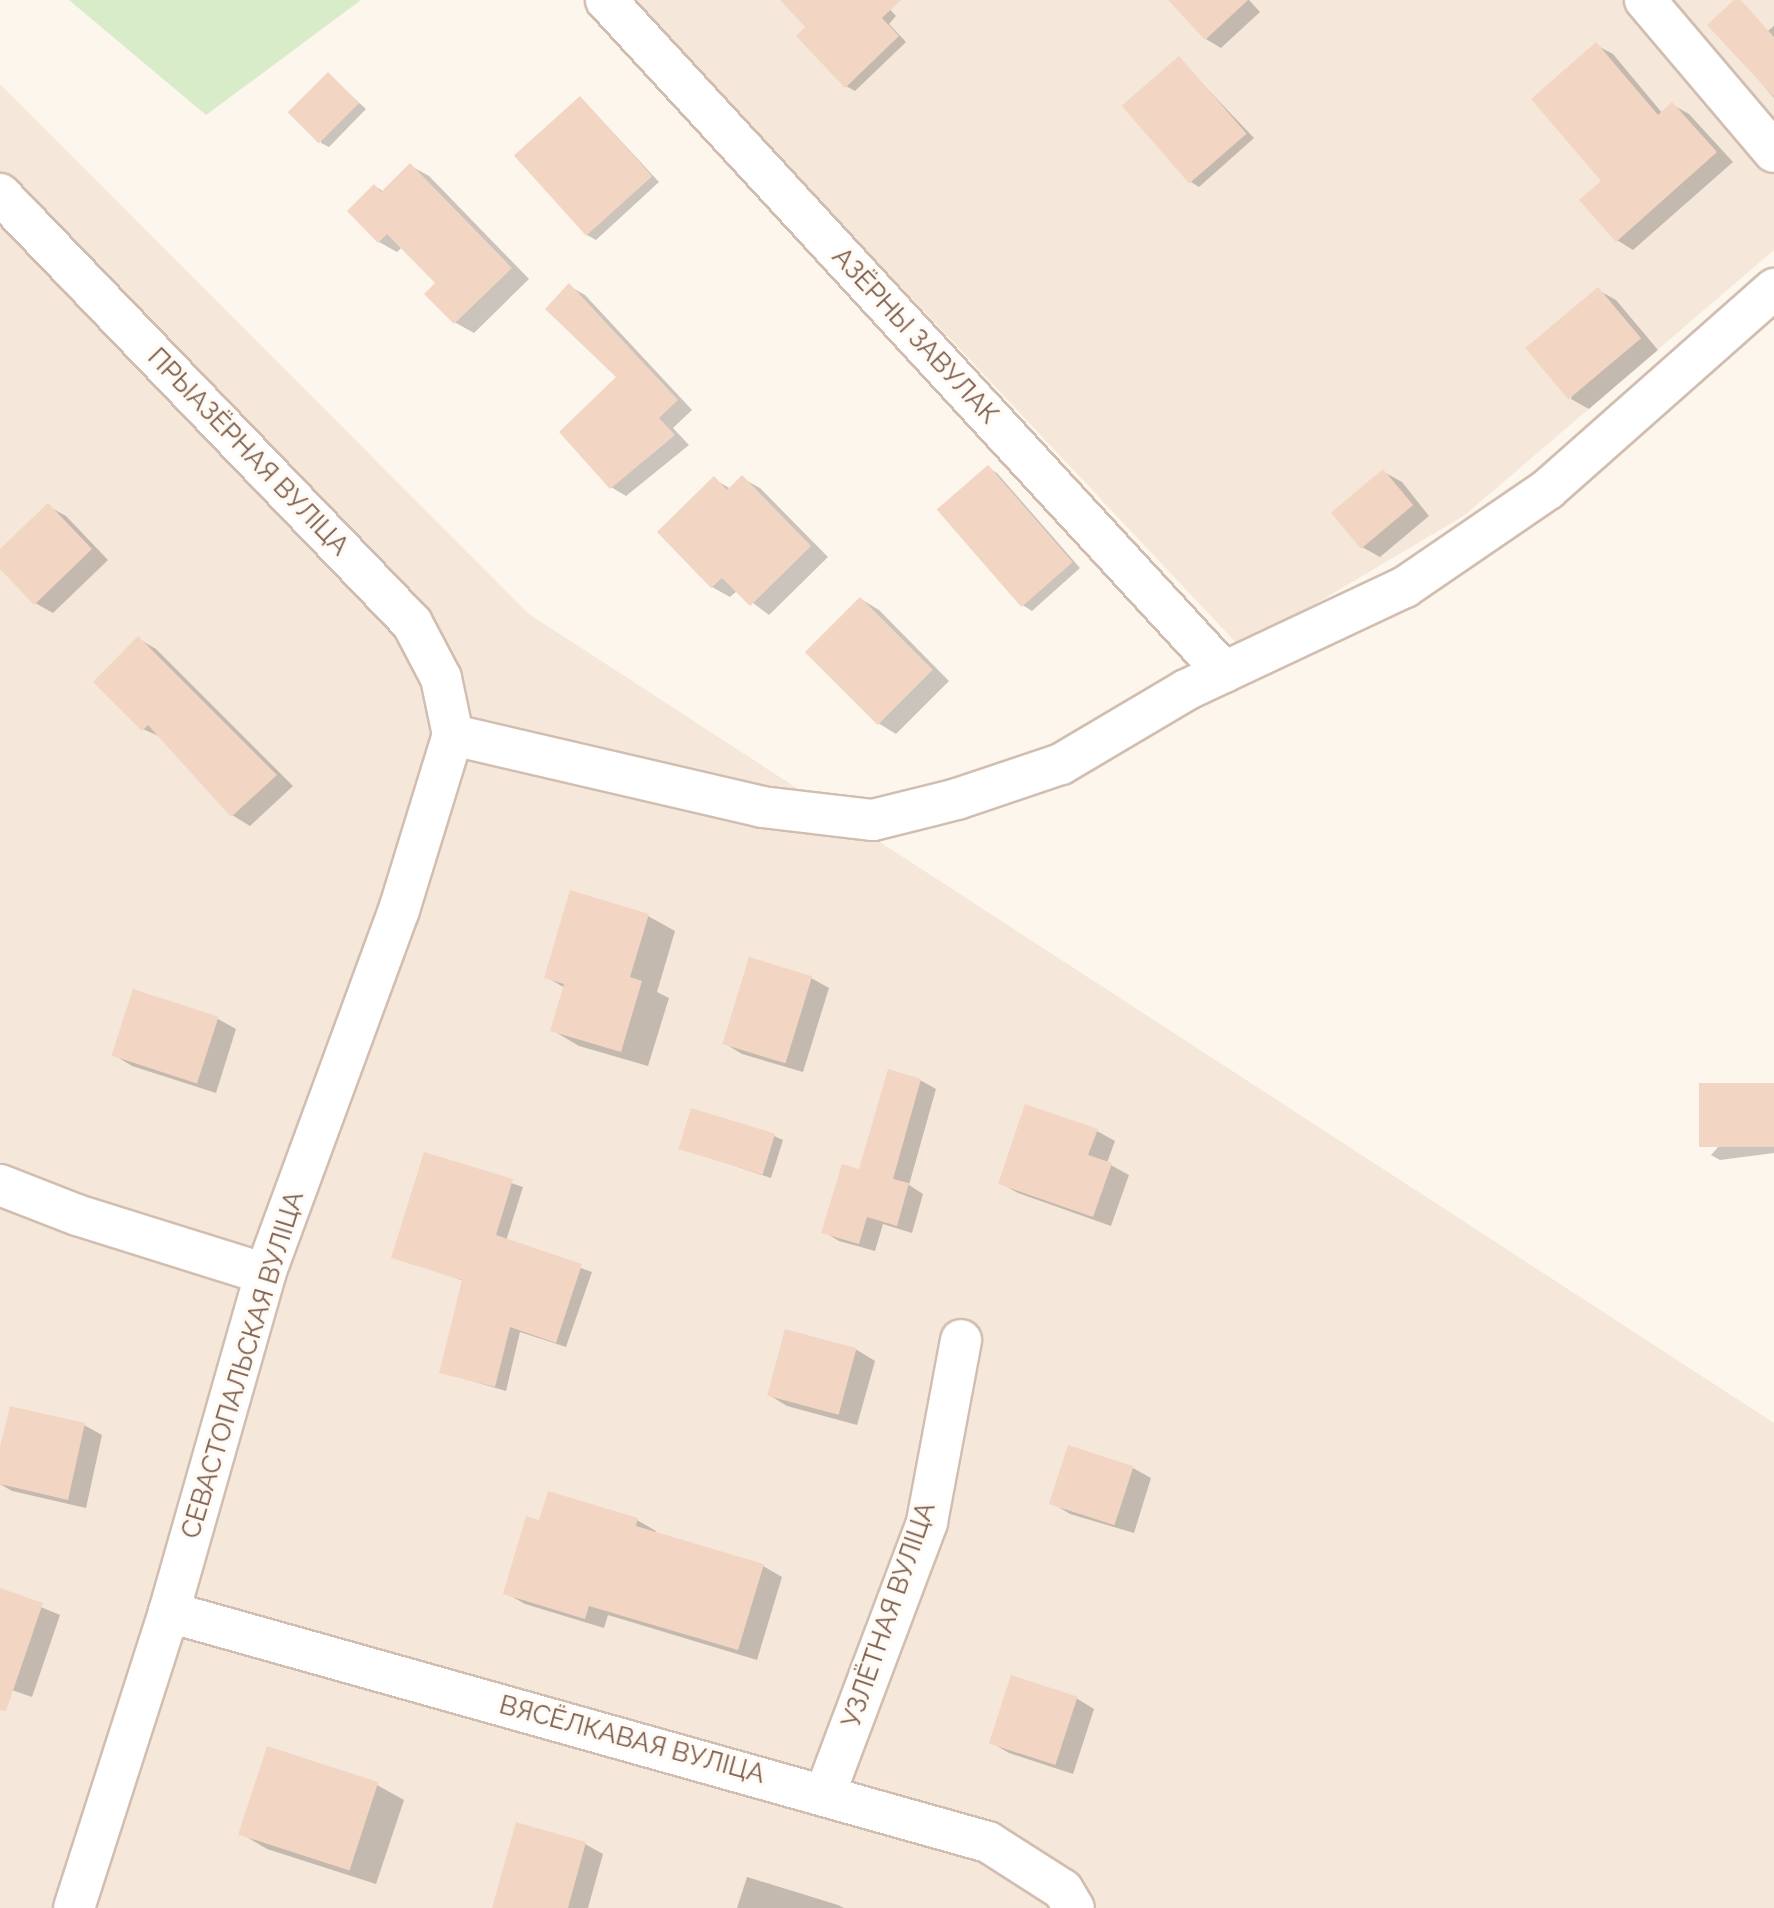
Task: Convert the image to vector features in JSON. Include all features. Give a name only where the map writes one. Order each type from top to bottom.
[{"type":"street","name":"АЗЁРНЫ ЗАВУЛАК","points":[[606,0],[1224,672]]},
{"type":"street","points":[[1645,0],[1774,152]]},
{"type":"street","name":"ПРЫАЗЁРНАЯ ВУЛІЦА","points":[[0,194],[412,623],[441,678],[453,735]]},
{"type":"street","points":[[453,735],[762,807],[873,820],[957,799],[1061,764],[1186,690],[1405,587],[1548,489],[1774,289]]},
{"type":"street","name":"СЕВАСТОПАЛЬСКАЯ ВУЛІЦА","points":[[74,1908],[169,1612],[265,1274],[399,910],[453,735]]},
{"type":"street","points":[[0,1185],[77,1215],[265,1274]]},
{"type":"street","name":"УЗЛЁТНАЯ ВУЛІЦА","points":[[825,1794],[927,1522],[961,1340]]},
{"type":"street","name":"ВЯСЁЛКАВАЯ ВУЛІЦА","points":[[169,1612],[988,1842],[1063,1890],[1074,1908]]},
{"type":"shaded area","points":[[631,0],[1774,0],[1774,250],[1465,515],[1241,648]]},
{"type":"shaded area","points":[[0,84],[529,614],[1774,1423],[1774,1908],[0,1908]]},
{"type":"green space","points":[[69,0],[361,0],[206,115]]},
{"type":"building","points":[[780,0],[901,0],[882,18],[899,36],[845,88],[796,36],[805,27]]},
{"type":"building","points":[[1168,0],[1248,0],[1205,40]]},
{"type":"building","points":[[1734,0],[1741,0],[1774,37],[1774,97],[1707,25]]},
{"type":"building","points":[[1596,42],[1658,115],[1672,102],[1717,152],[1616,242],[1579,200],[1601,181],[1531,99]]},
{"type":"building","points":[[1179,56],[1247,134],[1189,184],[1122,106]]},
{"type":"building","points":[[328,72],[359,103],[319,143],[288,112]]},
{"type":"building","points":[[580,96],[652,176],[586,236],[514,156]]},
{"type":"building","points":[[410,163],[512,268],[454,324],[424,294],[435,283],[387,234],[378,243],[347,211],[374,184],[381,192]]},
{"type":"building","points":[[569,283],[678,400],[659,418],[675,435],[610,489],[559,432],[616,377],[545,309]]},
{"type":"building","points":[[1598,287],[1641,338],[1568,399],[1525,348]]},
{"type":"building","points":[[988,465],[1073,562],[1021,607],[937,510]]},
{"type":"building","points":[[1383,469],[1413,505],[1361,549],[1331,513]]},
{"type":"building","points":[[742,475],[811,546],[750,606],[722,578],[711,588],[657,532],[714,476],[727,490]]},
{"type":"building","points":[[48,503],[92,549],[34,605],[0,569],[0,549]]},
{"type":"building","points":[[860,597],[933,670],[878,725],[805,652]]},
{"type":"building","points":[[138,636],[277,775],[231,817],[148,725],[142,731],[93,682]]},
{"type":"building","points":[[570,890],[649,914],[630,977],[642,981],[621,1052],[550,1031],[564,984],[544,978]]},
{"type":"building","points":[[749,957],[812,976],[786,1063],[722,1044]]},
{"type":"building","points":[[133,989],[219,1017],[197,1083],[111,1056]]},
{"type":"building","points":[[888,1069],[921,1079],[893,1179],[909,1183],[897,1226],[867,1217],[859,1244],[821,1233],[842,1164],[859,1169]]},
{"type":"building","points":[[1699,1083],[1774,1083],[1774,1147],[1699,1147]]},
{"type":"building","points":[[1025,1104],[1098,1129],[1088,1155],[1112,1163],[1093,1217],[998,1184]]},
{"type":"building","points":[[691,1108],[775,1134],[763,1175],[678,1149]]},
{"type":"building","points":[[424,1152],[513,1179],[496,1235],[582,1264],[556,1343],[510,1327],[495,1387],[439,1373],[462,1280],[391,1258]]},
{"type":"building","points":[[785,1329],[856,1348],[839,1415],[767,1396]]},
{"type":"building","points":[[10,1406],[85,1423],[68,1500],[0,1484],[0,1447]]},
{"type":"building","points":[[1068,1445],[1134,1466],[1114,1525],[1049,1504]]},
{"type":"building","points":[[548,1491],[638,1518],[636,1526],[764,1564],[738,1650],[589,1606],[585,1619],[503,1594],[526,1516],[539,1520]]},
{"type":"building","points":[[0,1588],[43,1603],[6,1711],[0,1710]]},
{"type":"building","points":[[1011,1675],[1078,1697],[1055,1765],[989,1743]]},
{"type":"building","points":[[267,1746],[378,1782],[350,1871],[238,1834]]},
{"type":"building","points":[[516,1822],[586,1842],[568,1908],[492,1908]]}]
